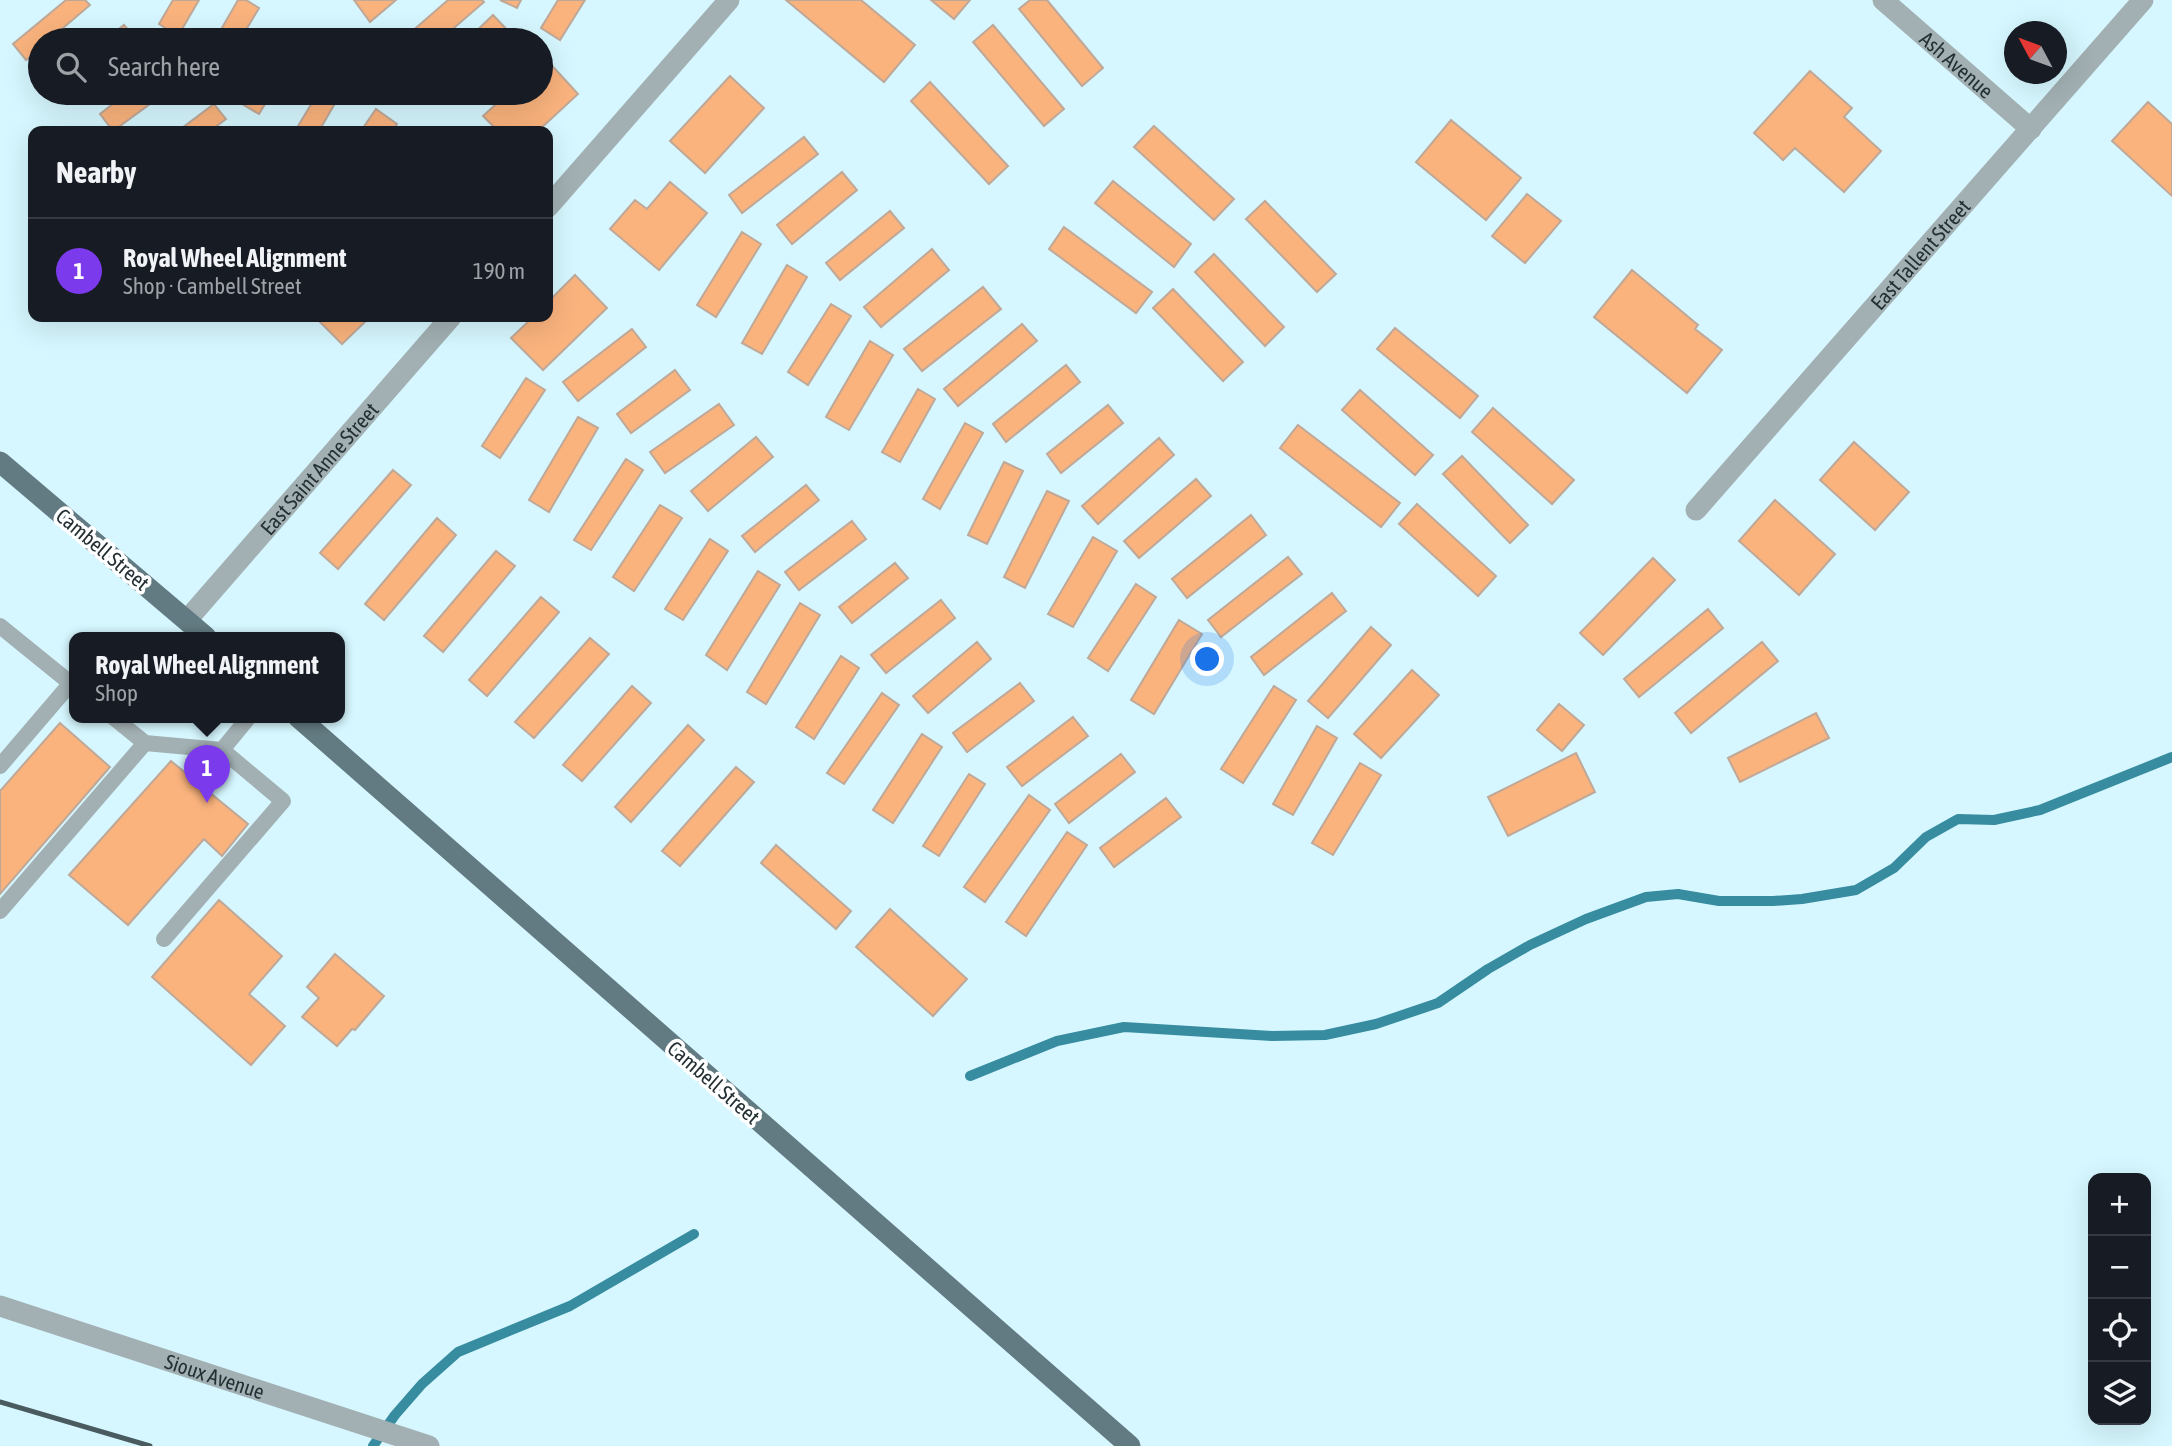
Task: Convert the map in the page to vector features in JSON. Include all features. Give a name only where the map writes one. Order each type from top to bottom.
[{"type":"main road","name":"Cambell Street","points":[[0,462],[200,632]]},
{"type":"main road","name":"Cambell Street","points":[[305,723],[1130,1446]]},
{"type":"street","points":[[553,201],[729,0]]},
{"type":"street","name":"Ash Avenue","points":[[1883,0],[2031,129]]},
{"type":"street","name":"East Tallent Street","points":[[1696,510],[2143,0]]},
{"type":"street","name":"East Saint Anne Street","points":[[187,620],[447,322]]},
{"type":"street","name":"Sioux Avenue","points":[[0,1306],[429,1446]]},
{"type":"lane","points":[[1,629],[69,683]]},
{"type":"lane","points":[[0,766],[69,688]]},
{"type":"lane","points":[[120,723],[145,743],[222,750],[283,801],[164,939]]},
{"type":"lane","points":[[222,750],[244,723]]},
{"type":"lane","points":[[0,911],[145,743]]},
{"type":"building","points":[[66,0],[85,0],[90,5],[63,28],[32,28]]},
{"type":"building","points":[[173,0],[199,0],[183,28],[165,28],[159,24]]},
{"type":"building","points":[[238,0],[246,0],[259,8],[247,28],[222,28]]},
{"type":"building","points":[[354,0],[396,0],[370,22]]},
{"type":"building","points":[[448,0],[484,2],[454,28],[416,28]]},
{"type":"building","points":[[500,0],[521,0],[517,8]]},
{"type":"building","points":[[558,0],[585,0],[560,40],[553,36],[553,28],[541,28]]},
{"type":"building","points":[[786,0],[861,0],[915,45],[884,82]]},
{"type":"building","points":[[931,0],[970,0],[954,19]]},
{"type":"building","points":[[1030,0],[1047,0],[1103,68],[1082,86],[1019,9]]},
{"type":"building","points":[[493,15],[505,28],[479,28]]},
{"type":"building","points":[[993,25],[1064,109],[1044,126],[973,42]]},
{"type":"building","points":[[28,32],[28,58],[26,60],[13,44]]},
{"type":"building","points":[[553,67],[578,94],[543,126],[493,126],[483,116],[495,105],[553,105]]},
{"type":"building","points":[[1810,71],[1852,108],[1844,117],[1881,151],[1844,192],[1795,148],[1783,160],[1754,133]]},
{"type":"building","points":[[730,76],[764,108],[705,173],[670,141]]},
{"type":"building","points":[[930,82],[1008,166],[989,184],[911,101]]},
{"type":"building","points":[[2148,102],[2172,124],[2172,196],[2112,141]]},
{"type":"building","points":[[112,105],[149,105],[120,126],[109,126],[100,114]]},
{"type":"building","points":[[213,105],[226,119],[217,126],[185,126]]},
{"type":"building","points":[[244,105],[265,105],[259,114]]},
{"type":"building","points":[[311,105],[334,105],[322,126],[298,126]]},
{"type":"building","points":[[376,109],[397,124],[396,126],[364,126]]},
{"type":"building","points":[[1451,120],[1521,178],[1486,220],[1416,162]]},
{"type":"building","points":[[1154,126],[1234,199],[1214,220],[1134,147]]},
{"type":"building","points":[[804,137],[818,154],[742,213],[729,195]]},
{"type":"building","points":[[842,172],[857,190],[792,244],[777,225]]},
{"type":"building","points":[[1113,181],[1191,244],[1174,267],[1095,203]]},
{"type":"building","points":[[670,182],[707,213],[659,270],[610,229],[635,200],[647,209]]},
{"type":"building","points":[[1527,194],[1561,221],[1525,263],[1492,236]]},
{"type":"building","points":[[1265,201],[1336,274],[1317,292],[1246,219]]},
{"type":"building","points":[[890,211],[904,228],[840,280],[826,263]]},
{"type":"building","points":[[1064,227],[1152,292],[1136,313],[1049,249]]},
{"type":"building","points":[[742,232],[761,244],[716,317],[697,305]]},
{"type":"building","points":[[932,249],[949,270],[881,327],[864,307]]},
{"type":"building","points":[[1214,254],[1284,327],[1265,346],[1195,272]]},
{"type":"building","points":[[787,265],[807,277],[762,354],[742,343]]},
{"type":"building","points":[[1632,270],[1698,325],[1695,329],[1722,350],[1687,393],[1594,317]]},
{"type":"building","points":[[575,275],[607,308],[543,370],[511,338],[528,322],[553,322],[553,297]]},
{"type":"building","points":[[983,287],[1001,309],[922,371],[904,349]]},
{"type":"building","points":[[1173,289],[1243,362],[1223,381],[1153,308]]},
{"type":"building","points":[[831,304],[851,316],[808,385],[788,372]]},
{"type":"building","points":[[320,322],[365,322],[342,344]]},
{"type":"building","points":[[1022,324],[1037,341],[958,406],[944,389]]},
{"type":"building","points":[[1395,328],[1478,396],[1460,418],[1377,349]]},
{"type":"building","points":[[632,329],[646,347],[578,401],[563,382]]},
{"type":"building","points":[[870,341],[893,355],[849,430],[826,417]]},
{"type":"building","points":[[1066,365],[1080,382],[1006,442],[993,424]]},
{"type":"building","points":[[675,370],[690,390],[631,433],[617,414]]},
{"type":"building","points":[[526,378],[545,390],[500,458],[482,446]]},
{"type":"building","points":[[918,389],[935,399],[900,462],[882,452]]},
{"type":"building","points":[[1360,390],[1433,455],[1415,475],[1342,410]]},
{"type":"building","points":[[719,404],[734,425],[665,473],[650,452]]},
{"type":"building","points":[[1108,405],[1123,423],[1061,473],[1047,454]]},
{"type":"building","points":[[1493,408],[1574,480],[1552,504],[1472,432]]},
{"type":"building","points":[[578,417],[598,428],[549,512],[529,500]]},
{"type":"building","points":[[965,423],[983,433],[940,509],[923,499]]},
{"type":"building","points":[[1298,425],[1400,503],[1381,527],[1280,448]]},
{"type":"building","points":[[756,437],[773,457],[708,511],[691,491]]},
{"type":"building","points":[[1159,438],[1174,455],[1098,524],[1082,506]]},
{"type":"building","points":[[1854,442],[1909,492],[1875,530],[1820,480]]},
{"type":"building","points":[[1462,456],[1528,525],[1510,543],[1443,474]]},
{"type":"building","points":[[626,459],[643,470],[591,550],[574,540]]},
{"type":"building","points":[[1004,462],[1023,471],[987,544],[968,535]]},
{"type":"building","points":[[393,470],[411,485],[338,569],[320,553]]},
{"type":"building","points":[[1196,479],[1211,496],[1139,558],[1124,541]]},
{"type":"building","points":[[806,485],[819,500],[755,552],[742,536]]},
{"type":"building","points":[[1047,491],[1069,501],[1025,588],[1004,577]]},
{"type":"building","points":[[1775,500],[1835,554],[1799,595],[1739,541]]},
{"type":"building","points":[[1417,504],[1496,576],[1478,596],[1399,524]]},
{"type":"building","points":[[660,505],[682,518],[634,591],[613,577]]},
{"type":"building","points":[[1251,515],[1266,535],[1187,598],[1172,579]]},
{"type":"building","points":[[437,518],[456,535],[384,620],[365,604]]},
{"type":"building","points":[[852,521],[866,539],[799,590],[785,572]]},
{"type":"building","points":[[1093,537],[1117,551],[1073,627],[1048,614]]},
{"type":"building","points":[[710,539],[728,551],[683,620],[665,609]]},
{"type":"building","points":[[496,551],[515,566],[443,652],[424,636]]},
{"type":"building","points":[[1288,557],[1302,574],[1221,637],[1208,620]]},
{"type":"building","points":[[1653,558],[1675,580],[1603,655],[1580,633]]},
{"type":"building","points":[[895,563],[908,578],[852,623],[839,607]]},
{"type":"building","points":[[758,571],[780,585],[727,670],[706,655]]},
{"type":"building","points":[[1136,584],[1156,597],[1108,671],[1088,658]]},
{"type":"building","points":[[1332,593],[1346,611],[1264,675],[1251,657]]},
{"type":"building","points":[[541,597],[559,612],[487,696],[469,680]]},
{"type":"building","points":[[941,600],[955,618],[886,673],[871,655]]},
{"type":"building","points":[[800,603],[820,615],[766,704],[747,692]]},
{"type":"building","points":[[1708,609],[1723,628],[1639,697],[1624,679]]},
{"type":"building","points":[[1179,620],[1202,634],[1154,714],[1131,700]]},
{"type":"building","points":[[1371,627],[1391,645],[1328,718],[1308,701]]},
{"type":"building","points":[[590,638],[609,654],[534,738],[515,722]]},
{"type":"building","points":[[977,642],[991,659],[928,713],[913,696]]},
{"type":"building","points":[[1762,642],[1778,661],[1691,733],[1675,713]]},
{"type":"building","points":[[841,656],[859,668],[814,739],[796,727]]},
{"type":"building","points":[[1412,670],[1439,695],[1381,758],[1354,734]]},
{"type":"building","points":[[1020,683],[1034,701],[967,752],[953,733]]},
{"type":"building","points":[[632,686],[651,703],[582,781],[563,765]]},
{"type":"building","points":[[1274,686],[1296,700],[1243,783],[1221,769]]},
{"type":"building","points":[[882,693],[899,705],[844,784],[827,773]]},
{"type":"building","points":[[1559,704],[1584,725],[1562,751],[1537,730]]},
{"type":"building","points":[[1816,713],[1829,738],[1740,782],[1728,758]]},
{"type":"building","points":[[1073,717],[1088,736],[1022,786],[1007,767]]},
{"type":"building","points":[[60,723],[110,767],[0,894],[0,791]]},
{"type":"building","points":[[688,725],[704,740],[631,822],[615,807]]},
{"type":"building","points":[[1317,726],[1337,738],[1293,815],[1273,804]]},
{"type":"building","points":[[922,734],[942,747],[893,823],[873,810]]},
{"type":"building","points":[[1576,753],[1595,792],[1508,836],[1488,797]]},
{"type":"building","points":[[1121,754],[1135,772],[1069,823],[1055,804]]},
{"type":"building","points":[[171,761],[248,824],[222,856],[204,839],[128,925],[69,875]]},
{"type":"building","points":[[1360,763],[1381,775],[1333,855],[1312,843]]},
{"type":"building","points":[[736,767],[754,782],[680,866],[662,851]]},
{"type":"building","points":[[969,774],[985,784],[939,856],[923,846]]},
{"type":"building","points":[[1029,795],[1050,810],[985,902],[964,887]]},
{"type":"building","points":[[1166,798],[1181,817],[1114,867],[1100,848]]},
{"type":"building","points":[[1067,832],[1087,845],[1026,936],[1006,922]]},
{"type":"building","points":[[776,845],[851,911],[836,929],[761,863]]},
{"type":"building","points":[[219,900],[282,956],[249,994],[285,1026],[251,1065],[152,977]]},
{"type":"building","points":[[890,909],[967,979],[933,1016],[856,947]]},
{"type":"building","points":[[335,954],[384,996],[355,1030],[352,1029],[337,1046],[302,1017],[319,998],[307,987]]},
{"type":"waterway","points":[[970,1076],[1057,1041],[1124,1027],[1272,1036],[1325,1035],[1376,1024],[1438,1003],[1530,945],[1586,919],[1646,897],[1678,894],[1719,901],[1773,901],[1856,890],[1894,868],[1926,837],[1958,819],[1994,820],[2040,810],[2172,757]]},
{"type":"waterway","points":[[373,1446],[422,1384],[458,1352],[570,1306],[694,1234]]},
{"type":"railway","points":[[0,1402],[150,1446]]},
{"type":"place","name":"Royal Wheel Alignment","points":[[207,803]]}]
